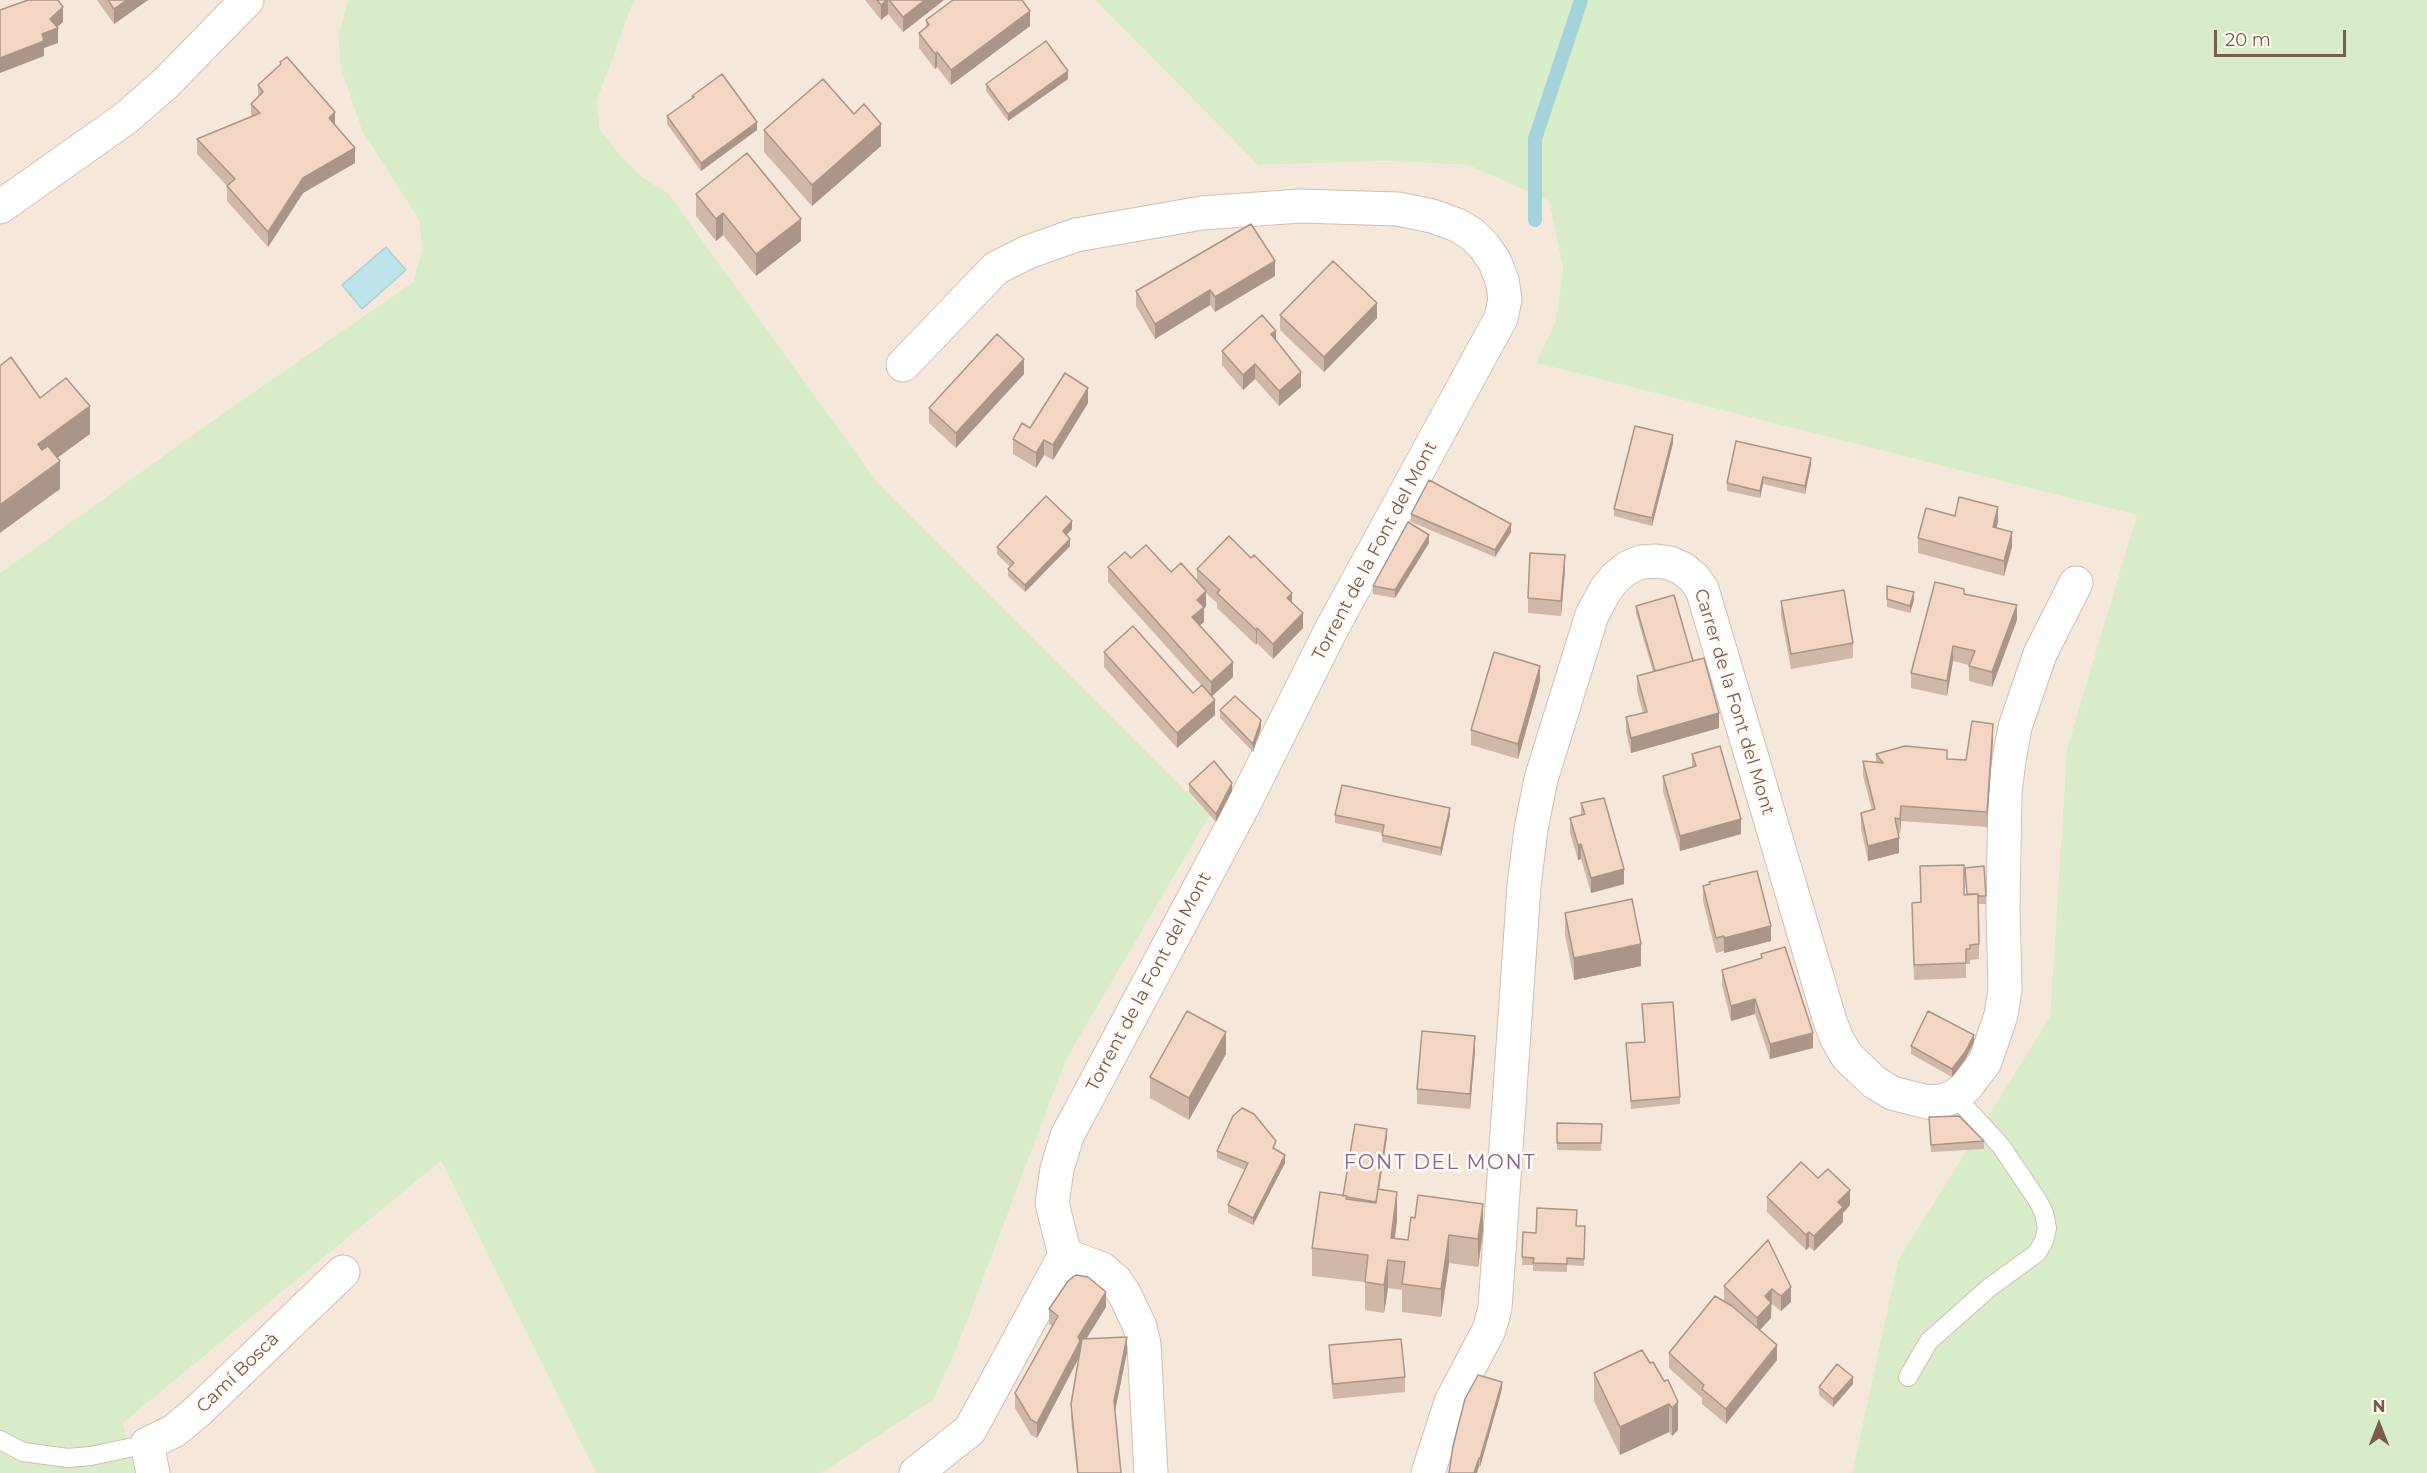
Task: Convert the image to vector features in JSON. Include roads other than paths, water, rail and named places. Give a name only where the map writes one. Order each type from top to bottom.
[{"type":"street","points":[[0,207],[126,117],[166,82],[247,0]]},
{"type":"street","name":"Torrent de la Font del Mont","points":[[903,365],[996,268],[1028,252],[1076,235],[1202,213],[1300,207],[1398,209],[1432,216],[1457,225],[1472,234],[1495,262],[1502,280],[1504,299],[1501,318],[1331,630],[1226,838],[1067,1136],[1057,1169],[1052,1203],[1065,1255]]},
{"type":"street","name":"Carrer de la Font del Mont","points":[[1428,1473],[1451,1402],[1489,1330],[1495,1308],[1524,886],[1531,829],[1541,779],[1592,615],[1606,589],[1627,568],[1641,562],[1670,563],[1688,573],[1702,589],[1830,1021],[1847,1056],[1874,1082],[1892,1093],[1927,1102],[1942,1101],[1955,1096]]},
{"type":"street","points":[[1955,1096],[1966,1087],[1985,1062],[2001,1015],[2004,998],[2005,793],[2015,727],[2040,654],[2076,583]]},
{"type":"street","points":[[916,1473],[970,1430],[1065,1255],[1102,1269],[1115,1280],[1125,1295],[1140,1328],[1144,1344],[1151,1473]]},
{"type":"street","name":"Camí Boscà","points":[[150,1459],[174,1431],[198,1411],[343,1272]]},
{"type":"lane","points":[[1908,1377],[1929,1341],[1990,1287],[2037,1253],[2044,1241],[2047,1228],[2044,1213],[2038,1201],[2001,1146],[1955,1096]]},
{"type":"lane","points":[[0,1440],[23,1452],[68,1458],[91,1456],[150,1459]]},
{"type":"water","points":[[386,247],[406,270],[362,309],[342,285]]},
{"type":"waterway","points":[[1535,220],[1535,139],[1581,0]]},
{"type":"district","name":"FONT DEL MONT","points":[[1440,1163]]}]
